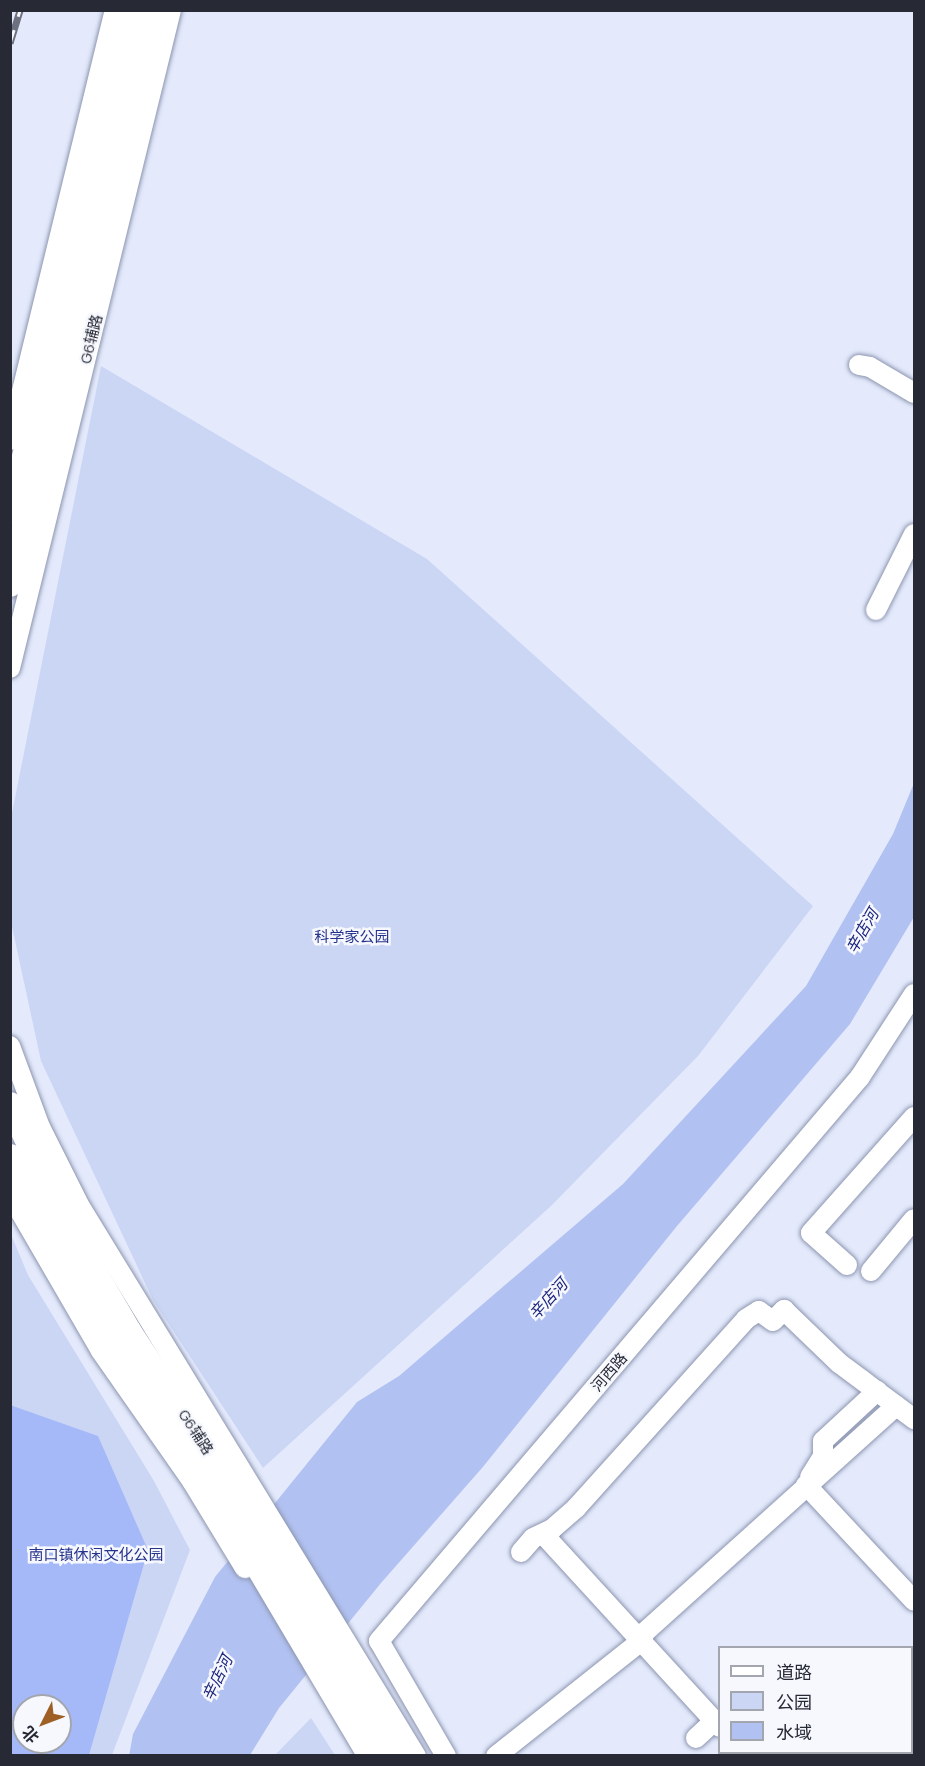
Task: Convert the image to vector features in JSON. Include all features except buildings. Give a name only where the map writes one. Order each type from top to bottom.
[{"type":"main road","points":[[10,514],[133,10]]},
{"type":"main road","name":"G6辅路","points":[[10,585],[151,10]]},
{"type":"main road","name":"G6辅路","points":[[10,1104],[61,1214],[130,1332],[344,1688],[392,1755]]},
{"type":"main road","name":"G6辅路","points":[[10,1156],[44,1223],[98,1312],[212,1469]]},
{"type":"main road","name":"G6辅路","points":[[344,1688],[370,1755]]},
{"type":"street","points":[[10,440],[115,10]]},
{"type":"street","name":"G6辅路","points":[[10,668],[171,10]]},
{"type":"street","points":[[859,365],[870,367],[915,393]]},
{"type":"street","points":[[876,610],[915,534]]},
{"type":"street","name":"河西路","points":[[446,1755],[379,1641],[860,1077],[915,994]]},
{"type":"street","name":"G6辅路","points":[[10,1046],[40,1126],[79,1205],[146,1322],[212,1469]]},
{"type":"street","points":[[848,1265],[811,1233],[915,1117]]},
{"type":"street","name":"G6辅路","points":[[10,1194],[101,1351],[212,1469]]},
{"type":"street","points":[[871,1271],[915,1219]]},
{"type":"street","points":[[521,1552],[533,1538],[544,1535],[576,1508],[746,1319],[759,1311],[773,1321],[784,1310],[839,1363],[915,1419]]},
{"type":"street","points":[[806,1485],[823,1456],[823,1441],[877,1391]]},
{"type":"street","points":[[496,1755],[639,1640],[806,1485],[896,1406]]},
{"type":"street","points":[[806,1485],[915,1601]]},
{"type":"street","points":[[544,1535],[717,1724],[696,1738]]},
{"type":"street","name":"G6辅路","points":[[344,1688],[357,1755]]},
{"type":"street","name":"G6辅路","points":[[344,1688],[416,1755]]},
{"type":"green space","name":"科学家公园","points":[[101,366],[427,559],[813,906],[698,1056],[551,1206],[263,1468],[153,1300],[41,1061],[11,922],[11,818]]},
{"type":"green space","name":"南口镇休闲文化公园","points":[[10,1232],[28,1275],[154,1481],[190,1550],[112,1755],[11,1755]]},
{"type":"green space","points":[[10,1405],[98,1436],[148,1550],[89,1755],[11,1755]]},
{"type":"green space","points":[[311,1718],[335,1755],[275,1755]]},
{"type":"water","name":"辛店河","points":[[914,783],[914,917],[850,1024],[677,1226],[482,1468],[381,1583],[279,1708],[250,1755],[129,1756],[133,1734],[215,1577],[357,1402],[399,1376],[623,1184],[806,986],[893,834]]},
{"type":"railway","points":[[10,43],[20,10]]}]
